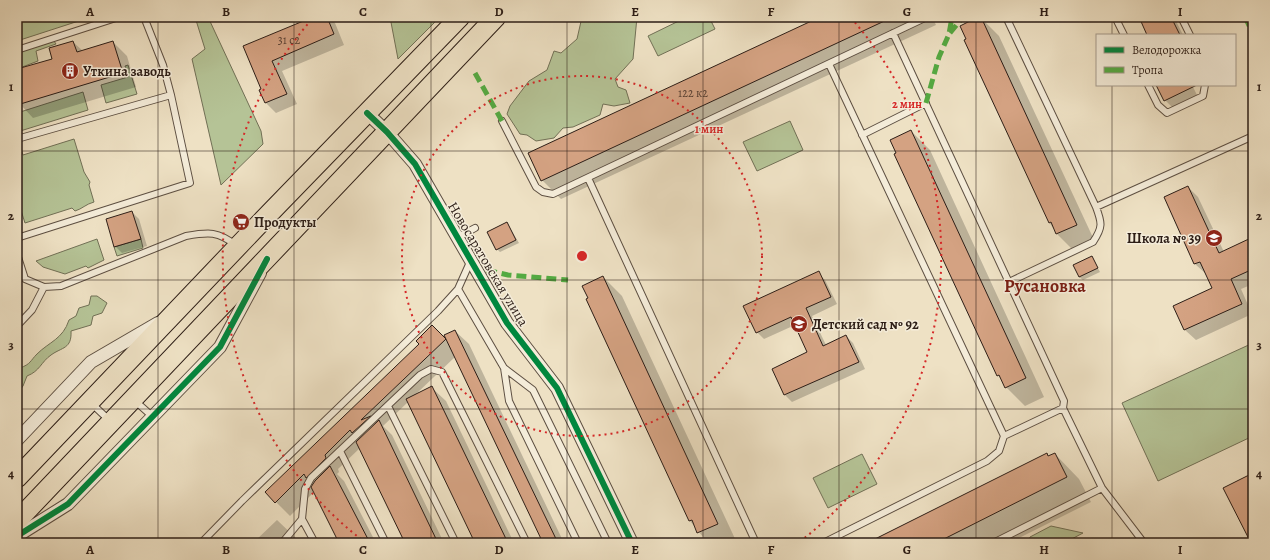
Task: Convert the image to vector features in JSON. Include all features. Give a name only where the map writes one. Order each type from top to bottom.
[{"type":"main road","points":[[17,478],[175,314],[238,246],[460,17]]},
{"type":"main road","points":[[17,522],[496,17]]},
{"type":"street","name":"Новосаратовская улица","points":[[367,113],[387,132],[415,164],[507,323],[548,375],[564,400],[632,543]]},
{"type":"street","points":[[17,536],[68,504],[220,347],[267,258]]},
{"type":"street","points":[[17,440],[92,362],[175,314]]},
{"type":"lane","points":[[17,50],[119,17]]},
{"type":"lane","points":[[17,238],[190,183],[163,65],[144,17]]},
{"type":"lane","points":[[502,121],[536,187],[543,192],[553,194],[927,17]]},
{"type":"lane","points":[[1006,17],[1096,207],[1100,219],[1101,230],[1093,242],[1009,282]]},
{"type":"lane","points":[[1115,17],[1124,34]]},
{"type":"lane","points":[[1181,17],[1190,34]]},
{"type":"lane","points":[[893,33],[1064,401],[1063,408],[1102,488],[1144,543]]},
{"type":"lane","points":[[823,543],[988,461],[999,450],[1004,436],[829,64]]},
{"type":"lane","points":[[1148,86],[1158,105],[1167,113],[1203,96],[1205,86]]},
{"type":"lane","points":[[17,139],[171,95]]},
{"type":"lane","points":[[862,135],[926,103]]},
{"type":"lane","points":[[1096,207],[1253,136]]},
{"type":"lane","points":[[588,178],[756,543]]},
{"type":"lane","points":[[458,237],[475,228]]},
{"type":"lane","points":[[17,254],[25,279],[44,287],[61,286],[186,236],[205,233],[224,236],[238,246]]},
{"type":"lane","points":[[201,543],[242,501],[438,311],[458,289],[471,260]]},
{"type":"lane","points":[[17,326],[32,310],[44,287]]},
{"type":"lane","points":[[458,289],[504,368],[509,401],[578,543]]},
{"type":"lane","points":[[504,368],[533,390],[608,543]]},
{"type":"lane","points":[[282,543],[302,519],[305,489],[311,478],[420,375],[431,369],[442,372],[527,543]]},
{"type":"lane","points":[[133,400],[152,416]]},
{"type":"lane","points":[[90,402],[112,422]]},
{"type":"lane","points":[[388,406],[456,543]]},
{"type":"lane","points":[[1004,436],[1063,408]]},
{"type":"lane","points":[[340,451],[386,543]]},
{"type":"lane","points":[[993,543],[1102,488]]},
{"type":"lane","points":[[302,519],[315,543]]},
{"type":"lane","points":[[1006,536],[1010,543]]},
{"type":"green space","points":[[17,17],[91,17],[17,41]]},
{"type":"green space","points":[[195,17],[208,17],[261,131],[263,144],[221,185],[192,59],[205,49]]},
{"type":"green space","points":[[390,17],[440,17],[398,59]]},
{"type":"green space","points":[[582,17],[637,17],[633,59],[615,79],[618,87],[626,90],[630,103],[614,106],[603,104],[600,115],[573,127],[563,128],[554,138],[536,141],[527,135],[520,134],[507,114],[510,106],[529,81],[547,70],[554,51],[561,53],[577,39]]},
{"type":"green space","points":[[687,17],[709,17],[715,29],[658,56],[648,36]]},
{"type":"green space","points":[[54,41],[56,44],[36,51],[38,61],[17,69],[17,53]]},
{"type":"green space","points":[[128,65],[137,94],[106,103],[101,85],[128,77],[125,66]]},
{"type":"green space","points":[[83,92],[88,110],[17,132],[17,113]]},
{"type":"green space","points":[[790,121],[803,150],[757,171],[743,142]]},
{"type":"green space","points":[[74,139],[84,172],[90,182],[89,185],[94,202],[75,211],[72,208],[25,223],[17,198],[17,146],[20,145],[23,155]]},
{"type":"green space","points":[[97,239],[104,260],[88,268],[86,266],[65,274],[43,267],[36,261]]},
{"type":"green space","points":[[141,239],[143,248],[117,256],[114,247]]},
{"type":"green space","points":[[91,296],[97,296],[107,303],[102,313],[93,316],[91,325],[71,331],[70,341],[66,347],[51,355],[35,372],[27,376],[23,386],[17,394],[17,375],[20,368],[28,364],[37,354],[63,332],[69,320],[76,316],[79,308],[89,305]]},
{"type":"green space","points":[[1253,343],[1253,436],[1158,481],[1122,403]]},
{"type":"green space","points":[[862,454],[877,484],[828,508],[813,478]]},
{"type":"green space","points":[[1051,526],[1083,533],[1064,543],[1028,543],[1030,537]]},
{"type":"building","points":[[313,17],[327,17],[334,34],[272,61],[287,94],[265,103],[259,90],[261,89],[243,46]]},
{"type":"building","points":[[820,17],[893,17],[541,181],[528,153]]},
{"type":"building","points":[[981,17],[1077,225],[1056,234],[1051,222],[1049,223],[964,40],[966,39],[960,26]]},
{"type":"building","points":[[1139,17],[1171,17],[1180,34],[1147,34]]},
{"type":"building","name":"Уткина заводь","points":[[73,41],[77,52],[113,41],[123,73],[17,105],[17,69],[52,59],[49,48]]},
{"type":"building","points":[[1156,86],[1195,86],[1164,101]]},
{"type":"building","points":[[911,130],[1026,378],[1005,388],[999,375],[997,376],[894,154],[896,153],[890,140]]},
{"type":"building","points":[[1188,186],[1219,253],[1253,237],[1253,269],[1231,279],[1242,304],[1184,330],[1173,306],[1212,288],[1200,262],[1194,264],[1164,197]]},
{"type":"building","points":[[132,211],[141,239],[114,247],[106,219]]},
{"type":"building","points":[[507,222],[516,240],[496,250],[487,232]]},
{"type":"building","points":[[1092,256],[1098,268],[1079,277],[1073,265]]},
{"type":"building","points":[[819,271],[831,297],[806,308],[823,346],[846,335],[859,362],[784,395],[772,369],[807,352],[791,317],[756,333],[743,306]]},
{"type":"building","points":[[603,276],[718,524],[697,533],[692,520],[689,521],[586,299],[588,298],[582,286]]},
{"type":"building","points":[[432,325],[446,339],[361,420],[371,416],[352,433],[350,430],[325,455],[326,458],[306,478],[304,474],[275,503],[265,492],[419,344],[416,341]]},
{"type":"building","points":[[455,330],[558,543],[543,543],[444,335]]},
{"type":"building","points":[[432,386],[508,543],[475,543],[406,399]]},
{"type":"building","points":[[379,420],[438,543],[405,543],[356,442]]},
{"type":"building","points":[[1047,453],[1048,456],[1055,453],[1067,477],[936,543],[867,543]]},
{"type":"building","points":[[330,466],[370,543],[339,543],[311,487]]},
{"type":"building","points":[[1253,473],[1253,543],[1251,543],[1223,488]]},
{"type":"marked path","points":[[926,103],[939,57],[949,34],[952,17]]},
{"type":"marked path","points":[[950,33],[963,17]]},
{"type":"marked path","points":[[1245,17],[1253,34]]},
{"type":"marked path","points":[[475,73],[502,121]]},
{"type":"marked path","points":[[487,270],[508,275],[568,280]]},
{"type":"cycle path","points":[[367,113],[387,132],[415,164],[507,323],[557,388],[632,543]]},
{"type":"cycle path","points":[[17,536],[68,504],[220,347],[267,259]]},
{"type":"place","name":"Уткина заводь","points":[[70,71]]},
{"type":"place","name":"Продукты","points":[[241,222]]},
{"type":"place","name":"Школа № 39","points":[[1214,238]]},
{"type":"place","name":"Детский сад № 92","points":[[799,324]]},
{"type":"district","name":"Русановка","points":[[1045,286]]}]
